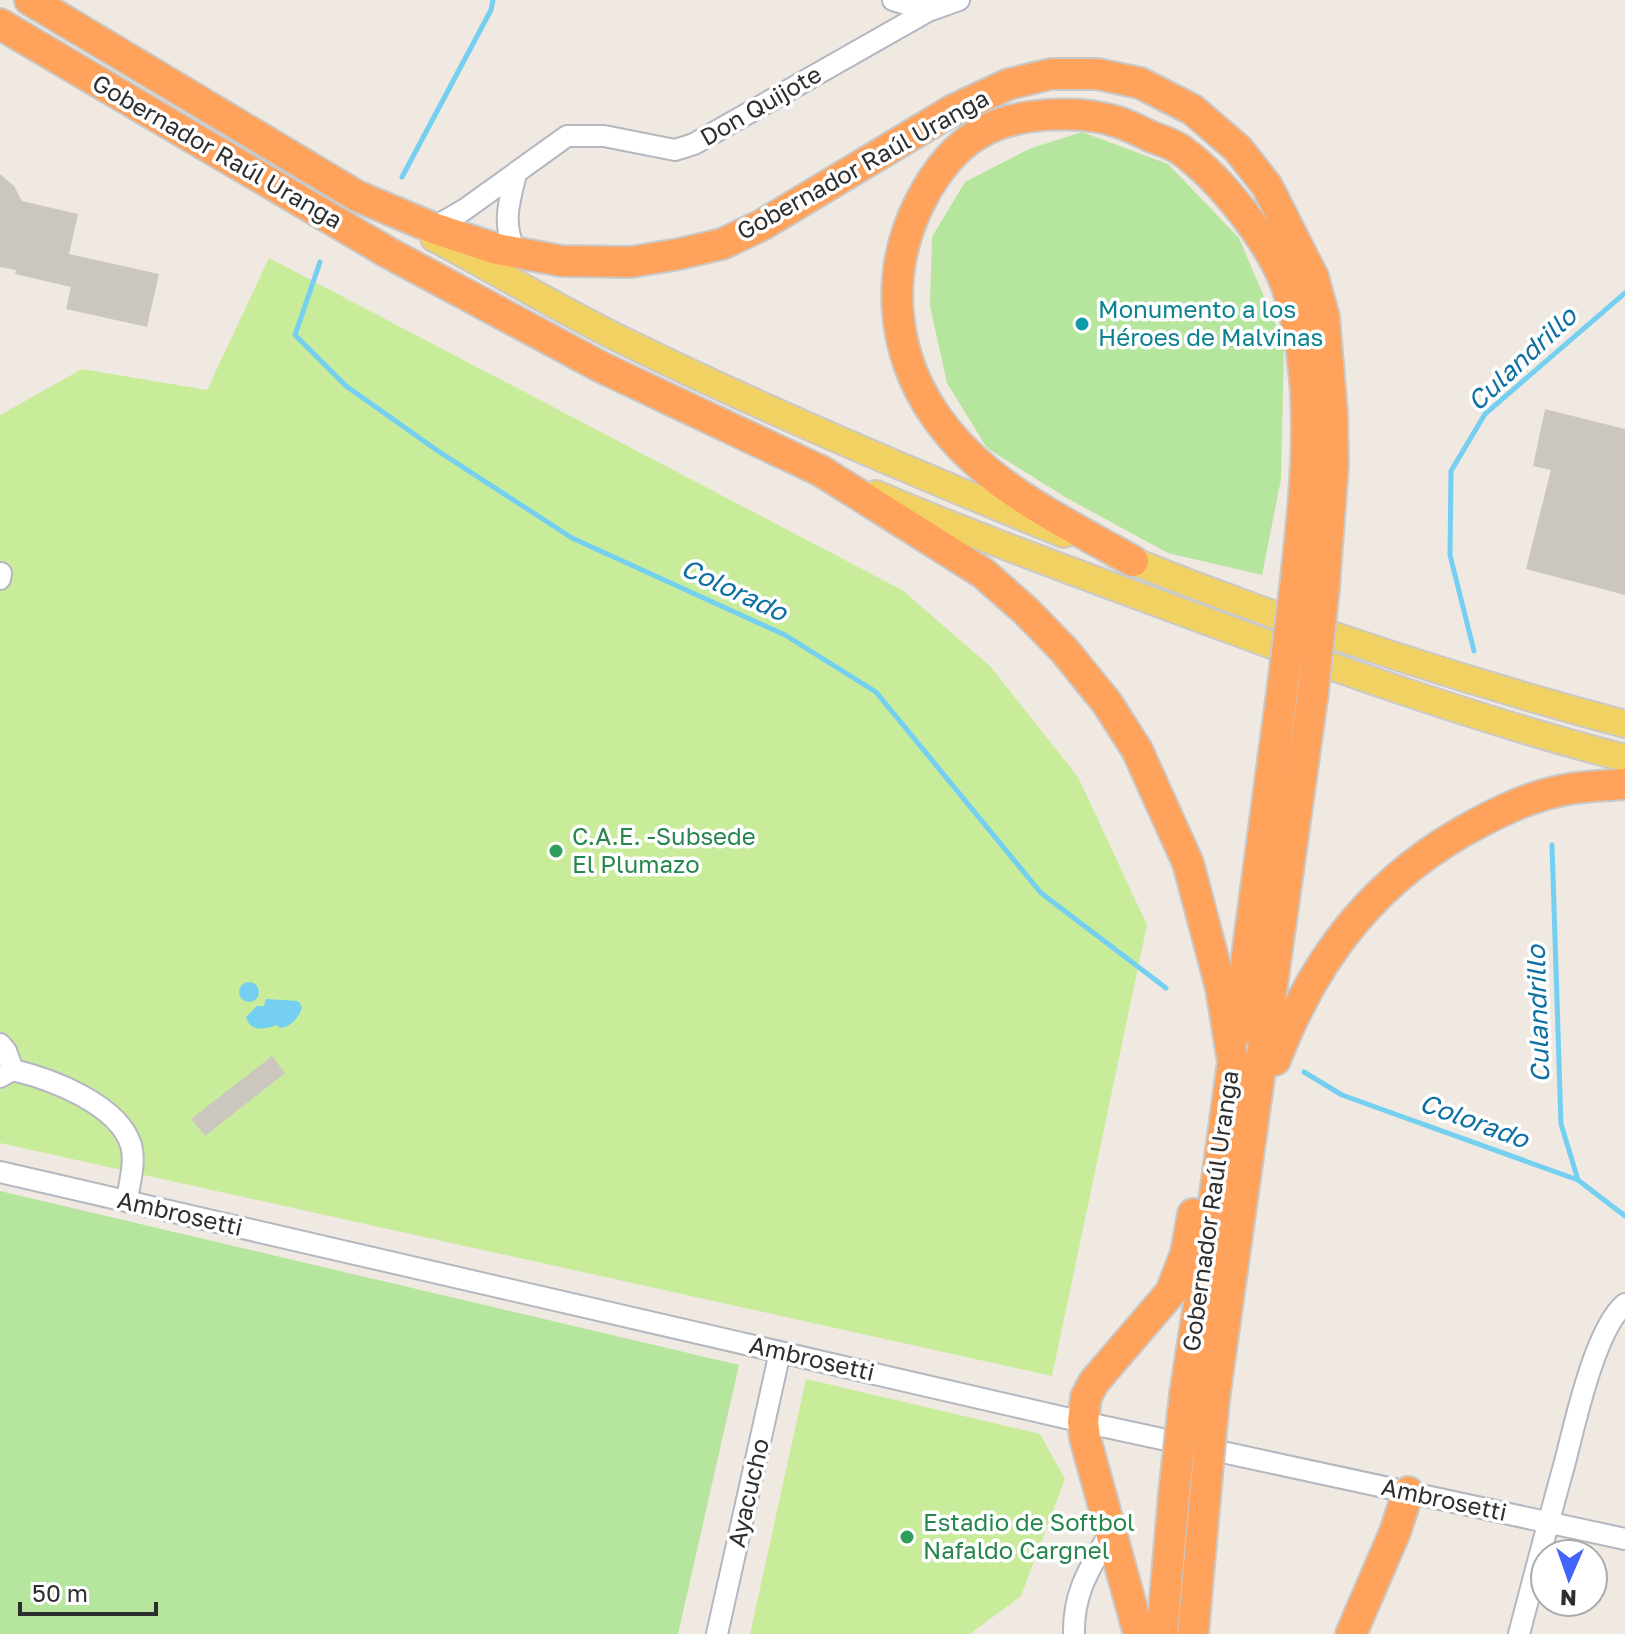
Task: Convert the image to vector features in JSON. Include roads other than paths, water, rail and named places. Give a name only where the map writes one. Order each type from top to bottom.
[{"type":"highway","name":"Gobernador Raúl Uranga","points":[[30,0],[357,196],[433,228],[497,249],[562,261],[631,262],[722,244],[762,225],[953,110],[1009,84],[1051,74],[1097,74],[1140,83],[1193,110],[1238,149],[1267,186],[1313,277],[1324,317],[1333,464],[1310,583],[1313,692],[1214,1399],[1194,1634]]},
{"type":"highway","name":"Gobernador Raúl Uranga","points":[[0,24],[387,252],[601,367],[821,471],[983,573],[1064,650],[1107,703],[1137,750],[1188,863],[1221,988],[1233,1062],[1185,1394],[1163,1620]]},
{"type":"highway","points":[[1133,561],[1025,500],[967,452],[937,419],[911,375],[902,347],[896,289],[899,258],[912,217],[928,187],[950,158],[978,134],[1019,118],[1065,114],[1115,121],[1178,148],[1216,180],[1259,236],[1286,285],[1299,336],[1306,410],[1310,583],[1283,685],[1233,1062]]},
{"type":"highway","points":[[1257,1107],[1289,1023],[1316,972],[1348,928],[1388,884],[1454,835],[1511,805],[1560,791],[1625,784]]},
{"type":"highway","points":[[1139,1634],[1083,1422],[1086,1397],[1094,1382],[1171,1292],[1186,1253],[1200,1185],[1221,1151]]},
{"type":"highway","points":[[1351,1634],[1395,1532],[1408,1492]]},
{"type":"main road","name":"Gobernador Raúl Uranga","points":[[357,196],[623,340],[904,470],[1133,561],[1336,636],[1538,701],[1625,724]]},
{"type":"main road","name":"Gobernador Raúl Uranga","points":[[821,471],[959,529],[1327,666],[1530,733],[1625,758]]},
{"type":"street","points":[[893,0],[928,11]]},
{"type":"street","name":"Don Quijote","points":[[433,228],[464,210],[567,136],[604,136],[675,150],[694,144],[928,11],[959,0]]},
{"type":"street","points":[[515,251],[507,233],[508,207],[516,174]]},
{"type":"street","points":[[0,1044],[6,1051],[6,1073],[46,1078],[117,1119],[131,1144],[127,1201]]},
{"type":"street","name":"Ambrosetti","points":[[0,1172],[1083,1422],[1625,1539]]},
{"type":"street","points":[[1519,1634],[1583,1393],[1599,1349],[1618,1310],[1625,1304]]},
{"type":"street","name":"Ayacucho","points":[[717,1634],[780,1352]]},
{"type":"street","points":[[1074,1634],[1078,1592],[1110,1533]]},
{"type":"street","points":[[1148,1634],[1163,1620]]},
{"type":"water","points":[[245,982],[253,982],[259,992],[253,1002],[245,1002],[239,996],[239,988]]},
{"type":"water","points":[[266,999],[298,1001],[301,1011],[287,1026],[255,1028],[246,1017],[257,1006],[264,1006]]},
{"type":"waterway","name":"Colorado","points":[[402,177],[491,10],[493,0]]},
{"type":"waterway","name":"Colorado","points":[[320,262],[295,335],[346,386],[438,451],[572,538],[785,635],[876,692],[1041,893],[1166,988]]},
{"type":"waterway","name":"Culandrillo","points":[[1474,651],[1450,555],[1451,471],[1485,414],[1625,293]]},
{"type":"waterway","name":"Culandrillo","points":[[1552,845],[1561,1124],[1578,1180]]},
{"type":"waterway","name":"Colorado","points":[[1304,1072],[1342,1095],[1578,1180],[1625,1216]]},
{"type":"place","name":"Monumento a los Héroes de Malvinas","points":[[1082,324]]},
{"type":"place","name":"C.A.E. -Subsede El Plumazo","points":[[556,851]]},
{"type":"place","name":"Estadio de Softbol Nafaldo Cargnel","points":[[907,1537]]}]
